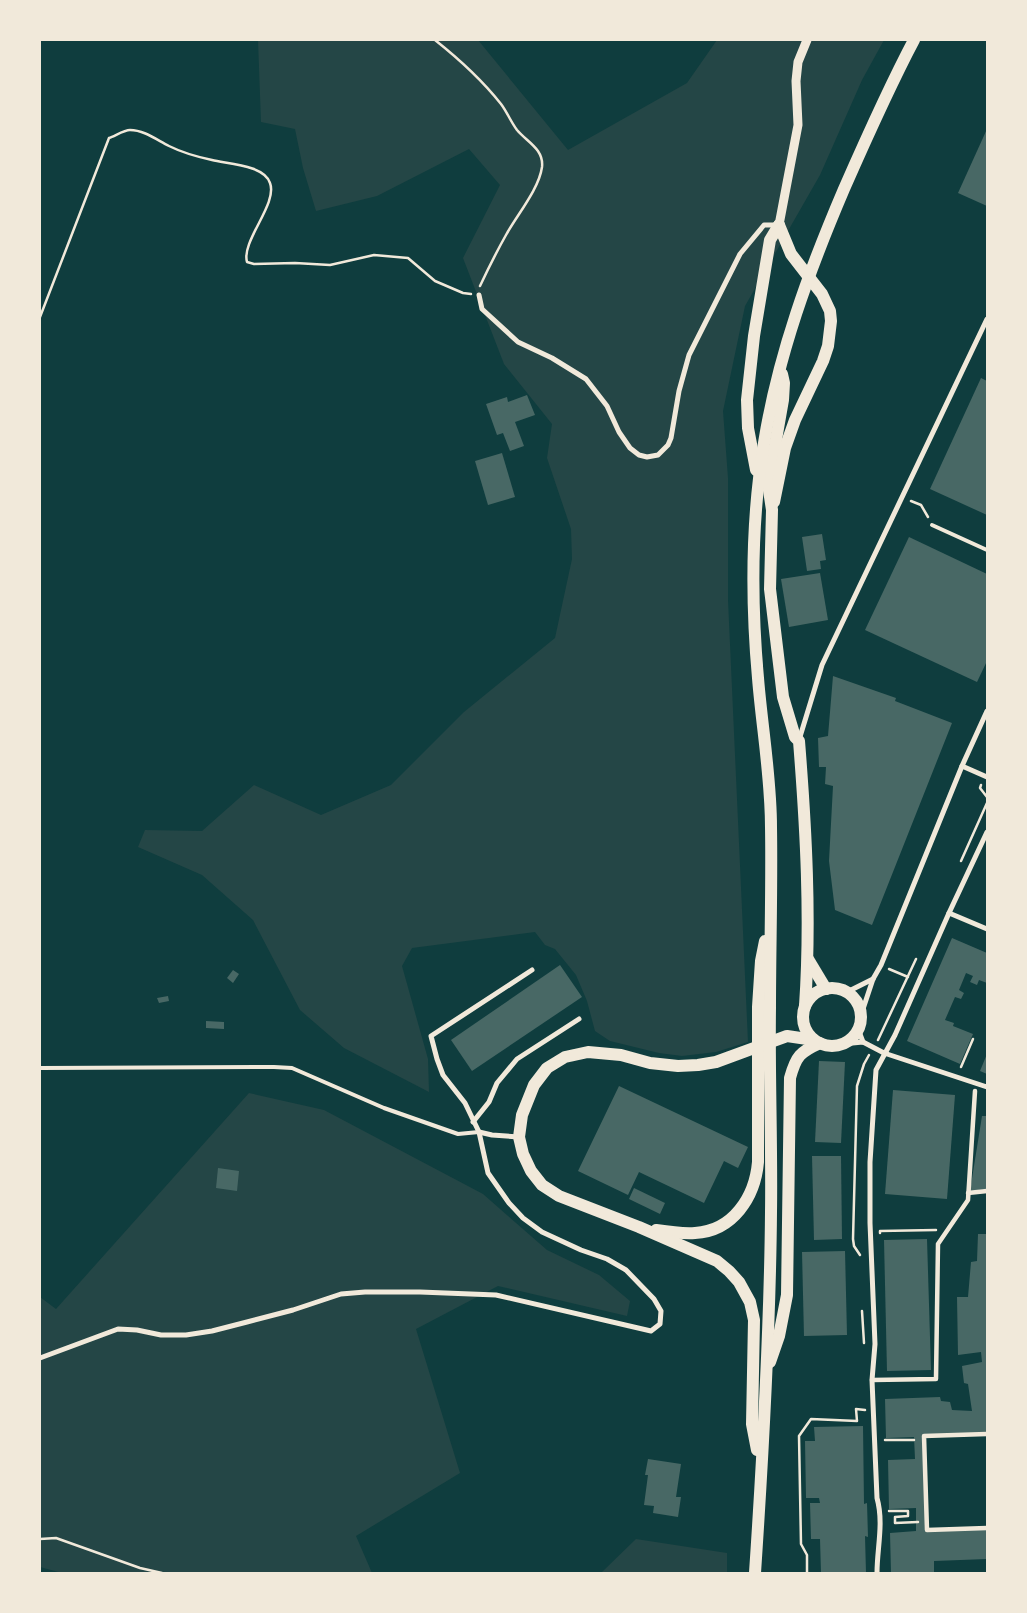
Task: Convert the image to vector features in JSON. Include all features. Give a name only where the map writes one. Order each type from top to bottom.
[{"type":"main road","points":[[639,1227],[679,1233],[708,1231],[730,1220],[748,1200],[754,1186],[758,1162],[758,1120],[771,919],[769,775],[758,682],[753,591],[754,529],[758,480],[770,408],[798,306],[827,229],[870,130],[914,40]]},
{"type":"main road","points":[[779,225],[791,254],[822,294],[830,310],[831,321],[828,346],[795,420],[785,448],[772,510],[769,560],[773,624],[784,697],[795,737],[799,741],[807,855],[808,959],[804,1010],[805,1028],[817,1041]]},
{"type":"main road","points":[[758,480],[748,428],[747,400],[754,336],[770,240],[779,225]]},
{"type":"main road","points":[[772,510],[769,490],[770,474],[783,400],[784,383],[780,366]]},
{"type":"main road","points":[[808,959],[826,989]]},
{"type":"main road","points":[[762,1475],[752,1424],[754,1320],[750,1302],[739,1282],[717,1261],[639,1227],[559,1196],[542,1185],[527,1163],[519,1137],[522,1115],[534,1085],[547,1068],[565,1057],[588,1052],[621,1055],[650,1063],[678,1066],[716,1062],[787,1036],[833,1046],[850,1040],[858,1029],[861,1015],[859,1006],[847,992],[839,988],[826,989],[812,995],[787,1036]]},
{"type":"main road","points":[[755,1573],[762,1475],[771,1213],[771,1120],[764,1008]]},
{"type":"main road","points":[[766,1374],[779,1336],[787,1295],[790,1078],[802,1051],[817,1041]]},
{"type":"street","points":[[480,295],[482,309],[518,342],[552,358],[586,379],[606,406],[619,432],[630,448],[642,456],[658,455],[668,445],[671,438],[679,392],[689,355],[740,254],[764,225],[779,225],[798,125],[796,81],[798,62],[808,40]]},
{"type":"street","points":[[799,741],[822,665],[987,319]]},
{"type":"street","points":[[861,1015],[873,979],[881,965],[962,766],[987,711]]},
{"type":"street","points":[[962,766],[987,777]]},
{"type":"street","points":[[877,1573],[880,1509],[877,1498],[872,1380],[875,1344],[870,1162],[876,1070],[896,1035],[949,913],[987,832]]},
{"type":"street","points":[[949,913],[987,929]]},
{"type":"street","points":[[40,1358],[118,1329],[137,1330],[161,1335],[203,1333],[293,1310],[341,1294],[365,1292],[496,1295],[651,1331],[660,1324],[661,1311],[654,1299],[626,1270],[542,1232],[523,1218],[509,1203],[488,1173],[478,1132],[465,1103],[444,1075],[436,1059],[431,1036],[532,970]]},
{"type":"street","points":[[847,992],[873,979]]},
{"type":"street","points":[[473,1122],[490,1102],[497,1083],[517,1059],[579,1019]]},
{"type":"street","points":[[858,1029],[863,1042]]},
{"type":"street","points":[[842,1044],[863,1042],[884,1053],[987,1087]]},
{"type":"street","points":[[872,1380],[936,1378],[938,1244],[968,1200],[974,1091]]},
{"type":"street","points":[[478,1132],[519,1137]]},
{"type":"street","points":[[968,1193],[987,1191]]},
{"type":"street","points":[[987,1434],[924,1436],[927,1530],[987,1528]]},
{"type":"lane","points":[[932,525],[987,550]]},
{"type":"lane","points":[[40,1068],[292,1068],[384,1108],[458,1134],[478,1132]]},
{"type":"path","points":[[40,317],[109,138],[129,130],[152,135],[169,146],[212,160],[241,165],[265,174],[271,183],[271,193],[246,250],[247,262],[254,264],[295,263],[330,265],[374,256],[408,258],[435,281],[463,293],[480,295],[480,285],[538,178],[542,166],[541,155],[517,130],[491,92],[458,57],[435,40]]},
{"type":"path","points":[[910,501],[921,506],[932,525]]},
{"type":"path","points":[[881,965],[908,977]]},
{"type":"path","points":[[961,1067],[973,1039]]},
{"type":"path","points":[[871,1245],[881,1244],[880,1231],[947,1230]]},
{"type":"path","points":[[807,1573],[807,1556],[801,1544],[799,1436],[811,1420],[857,1421],[856,1410],[867,1410]]},
{"type":"path","points":[[896,1441],[925,1440]]},
{"type":"path","points":[[880,1522],[888,1521],[888,1511],[908,1511],[908,1516],[895,1517],[895,1523],[927,1522]]},
{"type":"path","points":[[40,1539],[56,1538],[140,1568],[162,1573]]},
{"type":"shaded area","points":[[258,40],[478,40],[568,150],[687,83],[717,40],[884,40],[862,80],[820,175],[745,306],[723,411],[728,478],[728,600],[748,1042],[716,1052],[682,1056],[659,1053],[610,1041],[595,1031],[587,1001],[576,975],[555,949],[545,945],[535,932],[412,948],[402,966],[428,1059],[429,1092],[344,1048],[300,1010],[253,920],[202,875],[138,847],[145,830],[202,831],[254,785],[321,815],[391,785],[464,712],[555,638],[572,559],[571,529],[547,458],[552,424],[504,364],[463,258],[500,185],[469,149],[377,196],[316,211],[303,168],[295,129],[261,122]]},
{"type":"shaded area","points":[[249,1093],[324,1110],[483,1194],[547,1250],[599,1275],[630,1301],[627,1316],[498,1286],[416,1329],[460,1473],[356,1536],[372,1573],[62,1573],[40,1567],[40,1297],[56,1309]]},
{"type":"shaded area","points":[[636,1539],[727,1553],[727,1573],[601,1573]]},
{"type":"building","points":[[987,129],[987,206],[958,193]]},
{"type":"building","points":[[981,378],[987,381],[987,515],[930,489]]},
{"type":"building","points":[[527,395],[535,415],[515,422],[524,446],[510,451],[503,433],[497,435],[486,404],[507,397],[508,402]]},
{"type":"building","points":[[502,453],[515,497],[488,505],[475,461]]},
{"type":"building","points":[[822,534],[826,560],[820,561],[821,569],[807,571],[802,537]]},
{"type":"building","points":[[909,537],[987,574],[987,661],[977,682],[865,630]]},
{"type":"building","points":[[820,573],[828,620],[789,627],[781,579]]},
{"type":"building","points":[[833,676],[896,698],[895,701],[952,723],[872,925],[835,910],[829,861],[833,786],[825,784],[826,767],[819,767],[818,738],[828,736]]},
{"type":"building","points":[[952,938],[987,953],[987,983],[979,980],[977,985],[970,982],[973,976],[966,973],[959,990],[964,993],[961,999],[955,997],[945,1020],[954,1023],[953,1026],[973,1034],[960,1064],[907,1041]]},
{"type":"building","points":[[560,965],[582,997],[472,1071],[451,1040]]},
{"type":"building","points":[[233,970],[239,974],[233,983],[227,978]]},
{"type":"building","points":[[168,996],[169,1001],[159,1003],[157,998]]},
{"type":"building","points":[[206,1021],[224,1022],[224,1029],[206,1028]]},
{"type":"building","points":[[987,1054],[987,1074],[980,1071]]},
{"type":"building","points":[[819,1061],[845,1062],[841,1143],[815,1142]]},
{"type":"building","points":[[619,1086],[748,1147],[738,1168],[724,1161],[704,1203],[639,1172],[628,1195],[578,1171]]},
{"type":"building","points":[[893,1090],[955,1095],[947,1199],[885,1194]]},
{"type":"building","points":[[982,1116],[987,1116],[987,1189],[970,1191]]},
{"type":"building","points":[[812,1156],[841,1156],[842,1239],[814,1240]]},
{"type":"building","points":[[218,1168],[239,1171],[237,1191],[216,1188]]},
{"type":"building","points":[[634,1188],[665,1203],[660,1214],[629,1199]]},
{"type":"building","points":[[978,1234],[987,1234],[987,1434],[924,1436],[927,1530],[987,1528],[987,1559],[934,1561],[934,1573],[891,1573],[890,1533],[916,1531],[916,1508],[889,1509],[888,1460],[915,1459],[914,1437],[886,1438],[885,1399],[940,1397],[941,1401],[950,1402],[952,1410],[972,1411],[968,1384],[964,1383],[962,1366],[982,1362],[981,1352],[958,1355],[957,1297],[968,1297],[971,1262],[977,1261]]},
{"type":"building","points":[[927,1239],[931,1370],[887,1371],[884,1240]]},
{"type":"building","points":[[845,1251],[847,1335],[804,1336],[802,1252]]},
{"type":"building","points":[[863,1426],[864,1504],[867,1503],[868,1537],[865,1536],[866,1573],[821,1573],[820,1539],[811,1539],[810,1503],[820,1503],[819,1498],[806,1498],[805,1441],[815,1441],[814,1427]]},
{"type":"building","points":[[648,1459],[681,1464],[676,1497],[681,1497],[678,1517],[653,1513],[654,1506],[644,1505],[648,1475],[645,1475]]}]
